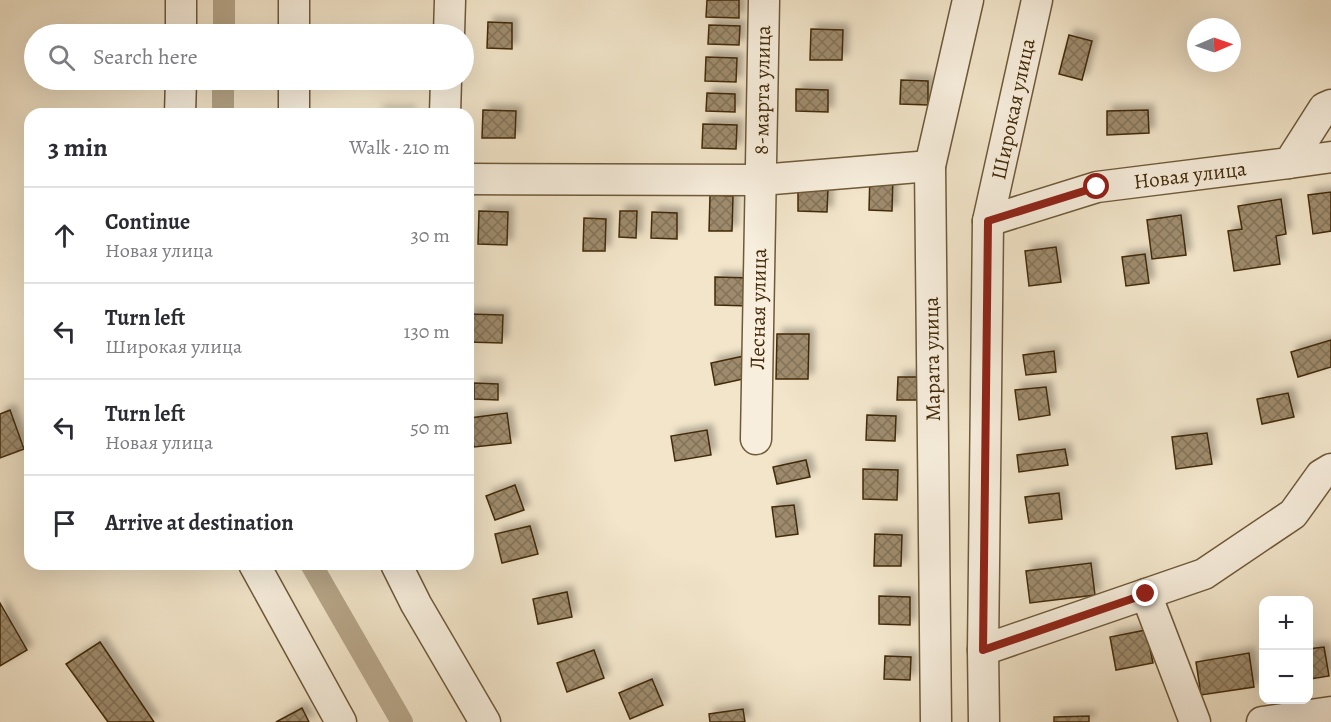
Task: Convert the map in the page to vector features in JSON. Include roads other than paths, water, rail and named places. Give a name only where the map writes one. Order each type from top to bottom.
[{"type":"street","points":[[181,0],[181,24]]},
{"type":"street","points":[[294,0],[294,24]]},
{"type":"street","points":[[449,24],[450,0]]},
{"type":"street","name":"8-марта улица","points":[[760,180],[764,0]]},
{"type":"street","name":"Марата улица","points":[[936,722],[930,166],[968,0]]},
{"type":"street","name":"Широкая улица","points":[[984,722],[988,221],[1037,0]]},
{"type":"street","points":[[180,108],[181,90]]},
{"type":"street","points":[[294,90],[294,108]]},
{"type":"street","points":[[445,108],[446,90]]},
{"type":"street","points":[[1289,163],[1324,108],[1331,105]]},
{"type":"street","name":"Новая улица","points":[[988,221],[1097,187],[1331,157]]},
{"type":"street","points":[[474,179],[760,180],[930,166]]},
{"type":"street","name":"Лесная улица","points":[[756,439],[760,180]]},
{"type":"street","points":[[983,650],[1204,574],[1293,514],[1321,475],[1331,469]]},
{"type":"street","points":[[257,570],[341,722]]},
{"type":"street","points":[[399,570],[416,604],[485,722]]},
{"type":"street","points":[[1146,594],[1195,722]]},
{"type":"street","points":[[1262,722],[1331,712]]},
{"type":"waterway","points":[[224,0],[224,24]]},
{"type":"waterway","points":[[223,90],[223,108]]},
{"type":"waterway","points":[[314,570],[402,722]]}]
